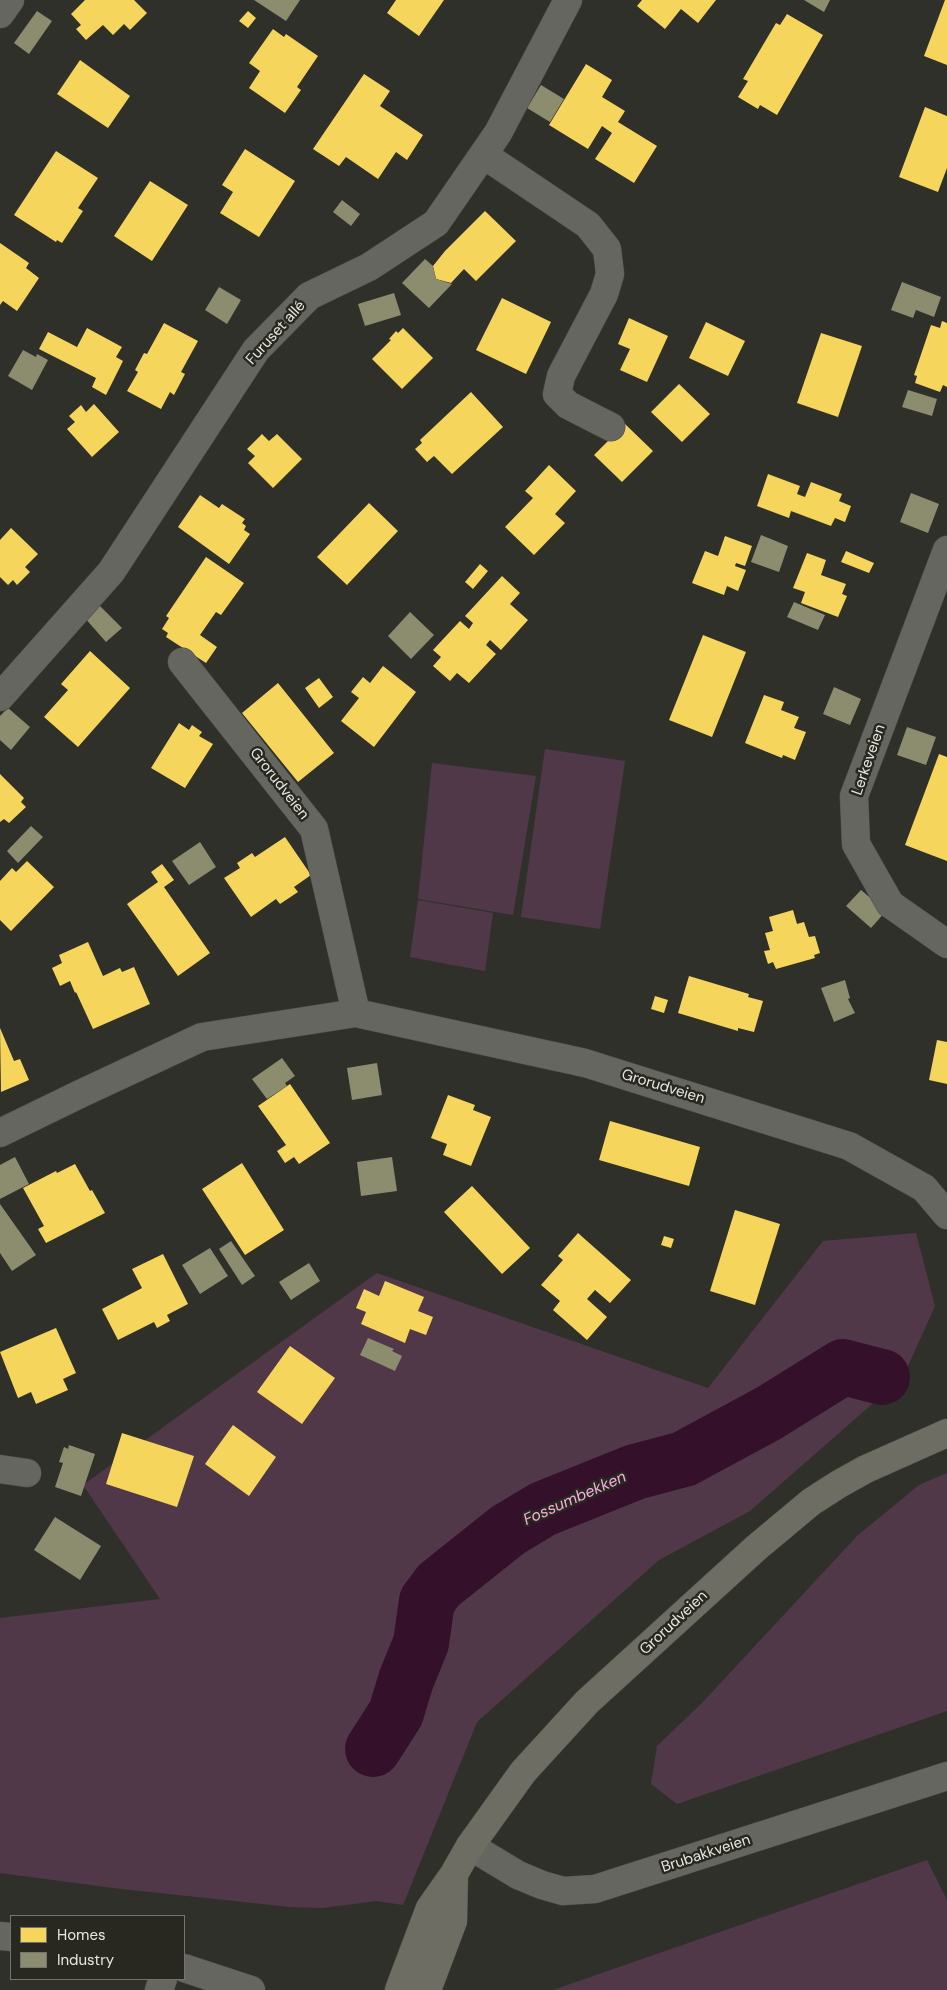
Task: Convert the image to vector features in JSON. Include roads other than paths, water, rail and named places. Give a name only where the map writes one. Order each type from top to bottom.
[{"type":"main road","name":"Grorudveien","points":[[399,1990],[430,1908],[454,1874],[470,1846],[523,1772],[587,1702],[790,1519],[839,1484],[881,1462],[947,1433]]},
{"type":"main road","name":"Grorudveien","points":[[427,1990],[453,1921],[454,1874]]},
{"type":"street","points":[[0,14],[10,0]]},
{"type":"street","name":"Furuset allé","points":[[0,696],[111,572],[256,350],[309,296],[369,266],[436,223],[498,134],[568,0]]},
{"type":"street","points":[[484,155],[588,225],[607,249],[610,274],[604,294],[561,376],[557,394],[568,405],[611,427]]},
{"type":"street","name":"Lerkeveien","points":[[947,550],[854,796],[856,844],[890,904],[947,944]]},
{"type":"street","name":"Grorudveien","points":[[182,662],[314,829],[356,1013]]},
{"type":"street","name":"Grorudveien","points":[[0,1134],[80,1094],[202,1038],[356,1013],[585,1063],[849,1146],[924,1188],[947,1214]]},
{"type":"street","points":[[0,1469],[27,1473]]},
{"type":"street","name":"Brubakkveien","points":[[470,1846],[518,1875],[542,1885],[563,1891],[595,1889],[947,1776]]},
{"type":"street","points":[[185,1968],[251,1990]]},
{"type":"waterway","name":"Fossumbekken","points":[[373,1749],[396,1713],[406,1680],[421,1643],[427,1601],[439,1585],[508,1530],[543,1509],[635,1472],[684,1459],[769,1413],[843,1367],[882,1377]]}]
